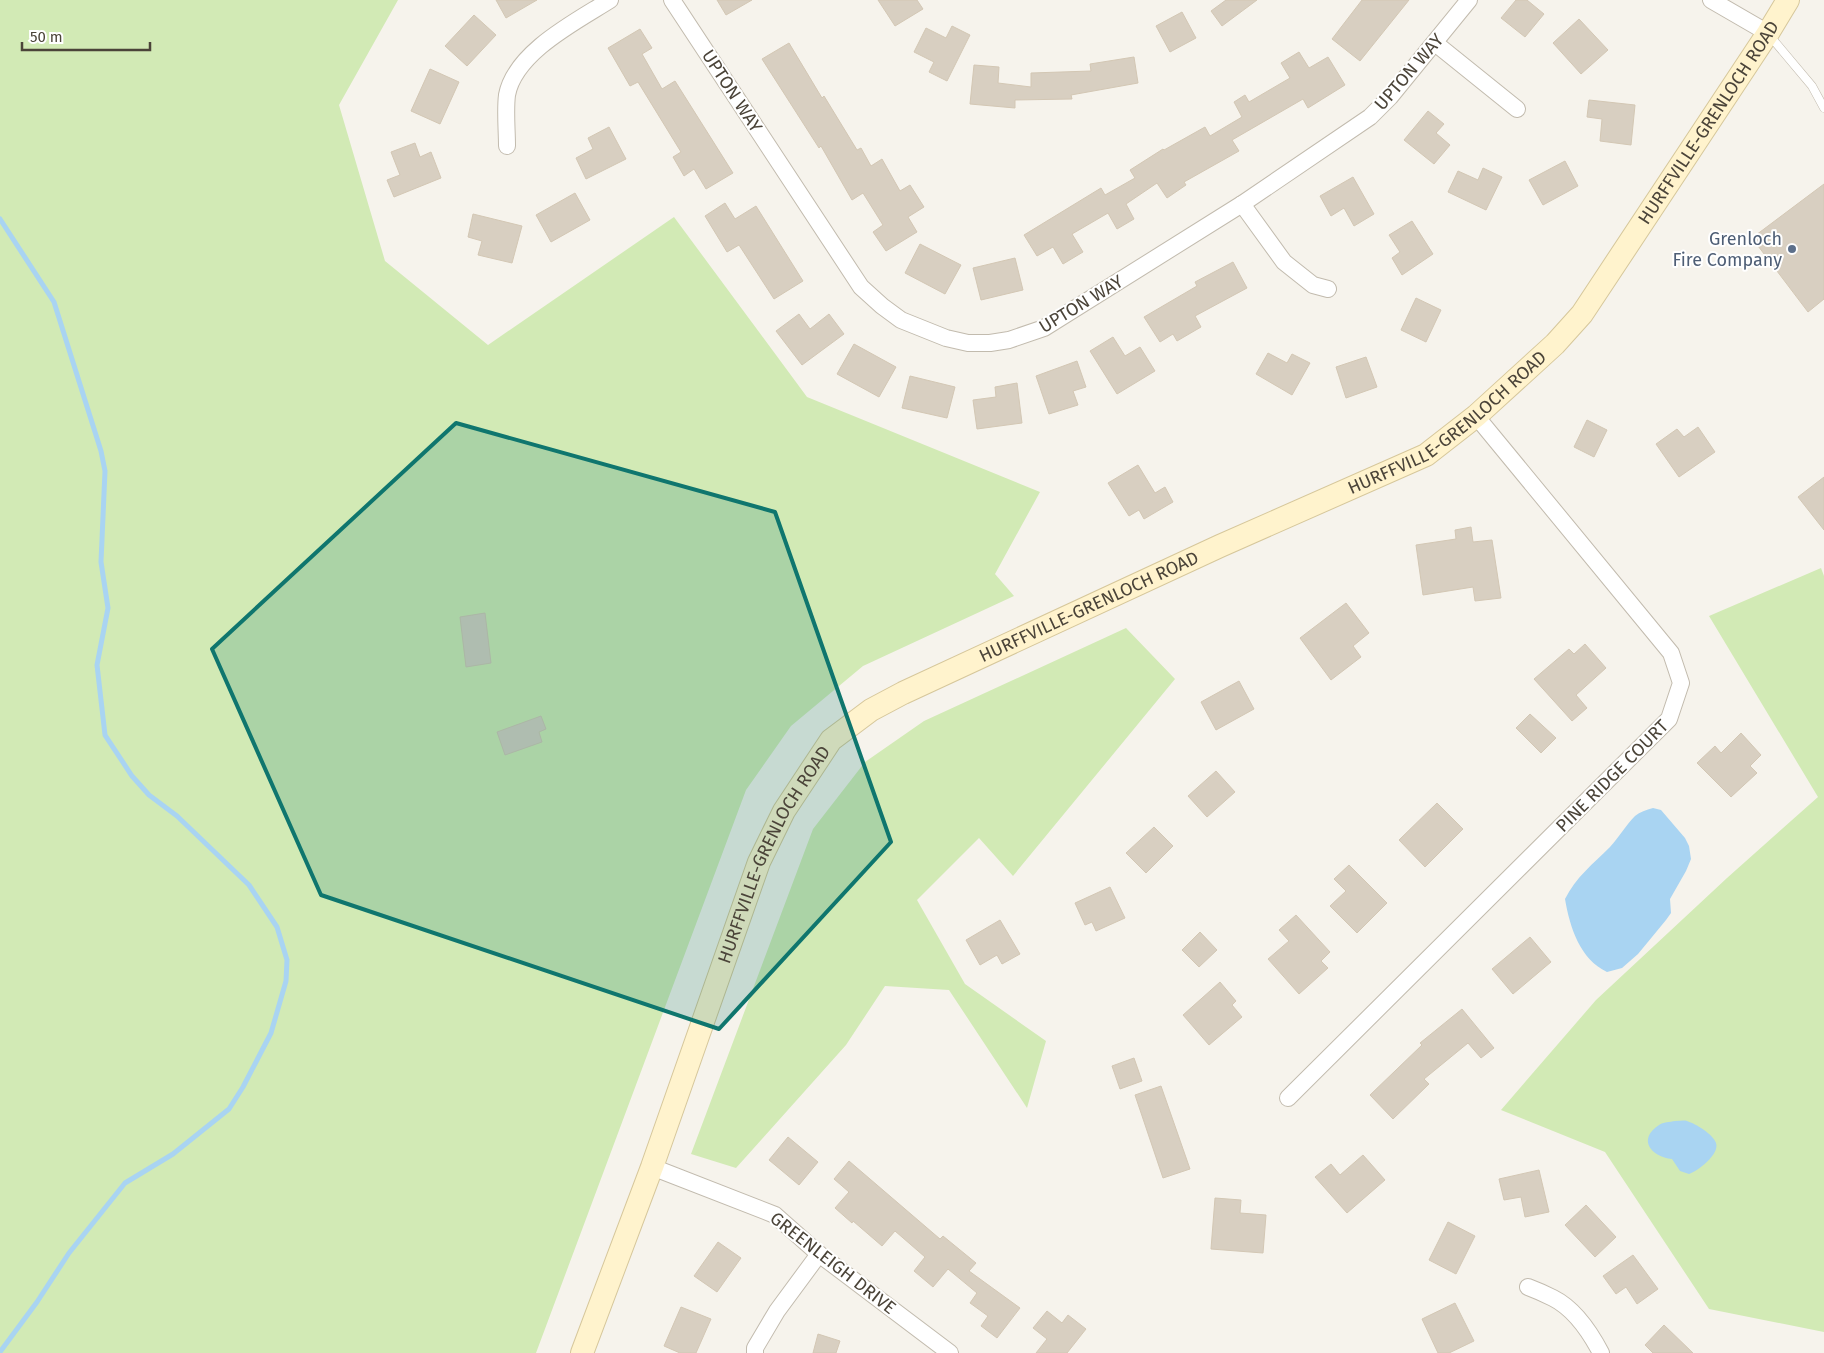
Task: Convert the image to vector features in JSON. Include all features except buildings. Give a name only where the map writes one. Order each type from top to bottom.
[{"type":"main road","name":"HURFFVILLE-GRENLOCH ROAD","points":[[582,1353],[652,1167],[759,862],[784,811],[831,740],[871,710],[903,693],[1220,546],[1426,455],[1476,416],[1555,344],[1582,314],[1788,0]]},
{"type":"street","points":[[507,146],[508,95],[514,77],[525,62],[553,37],[610,0]]},
{"type":"street","name":"UPTON WAY","points":[[672,0],[861,288],[901,320],[946,338],[968,343],[990,343],[1010,340],[1044,328],[1242,204],[1370,118],[1390,97],[1469,0]]},
{"type":"street","points":[[1711,0],[1768,33]]},
{"type":"street","points":[[1435,43],[1517,109]]},
{"type":"street","points":[[1242,204],[1284,262],[1312,285],[1328,289]]},
{"type":"street","name":"PINE RIDGE COURT","points":[[1288,1098],[1670,719],[1681,683],[1671,653],[1476,416]]},
{"type":"street","name":"GREENLEIGH DRIVE","points":[[652,1167],[775,1215],[819,1254],[950,1353]]},
{"type":"street","points":[[754,1353],[755,1348],[777,1311],[819,1254]]},
{"type":"street","points":[[1528,1287],[1555,1298],[1575,1315],[1590,1333],[1601,1353]]},
{"type":"lane","points":[[1768,33],[1812,86],[1824,108]]},
{"type":"highlighted area","points":[[456,423],[775,512],[891,842],[719,1029],[321,895],[212,649]]},
{"type":"green space","points":[[0,0],[398,0],[339,105],[385,261],[488,345],[674,217],[807,397],[1040,492],[995,574],[1014,596],[863,666],[791,726],[746,790],[536,1353],[0,1353]]},
{"type":"green space","points":[[1821,568],[1824,576],[1824,1332],[1709,1309],[1605,1152],[1501,1110],[1596,1000],[1727,878],[1818,797],[1709,616]]},
{"type":"green space","points":[[1126,628],[1175,679],[1013,876],[979,838],[917,900],[965,984],[1046,1041],[1027,1108],[949,990],[885,986],[846,1045],[736,1168],[691,1154],[813,829],[865,762],[924,721]]},
{"type":"water","points":[[1653,808],[1661,810],[1685,838],[1689,846],[1691,859],[1670,899],[1671,913],[1666,920],[1638,954],[1622,968],[1607,972],[1583,951],[1573,931],[1565,899],[1580,877],[1610,847],[1635,816]]},
{"type":"water","points":[[1675,1121],[1686,1121],[1695,1124],[1708,1133],[1716,1143],[1715,1152],[1712,1157],[1703,1166],[1689,1174],[1680,1171],[1672,1159],[1658,1155],[1649,1146],[1648,1141],[1652,1130],[1659,1125]]},
{"type":"waterway","points":[[0,219],[54,302],[101,451],[105,471],[101,562],[108,608],[97,665],[105,735],[132,776],[149,795],[177,816],[249,885],[277,927],[287,960],[286,981],[271,1033],[243,1087],[229,1109],[173,1154],[125,1183],[69,1253],[37,1302],[0,1352]]},
{"type":"place","name":"Grenloch Fire Company","points":[[1792,249]]}]
